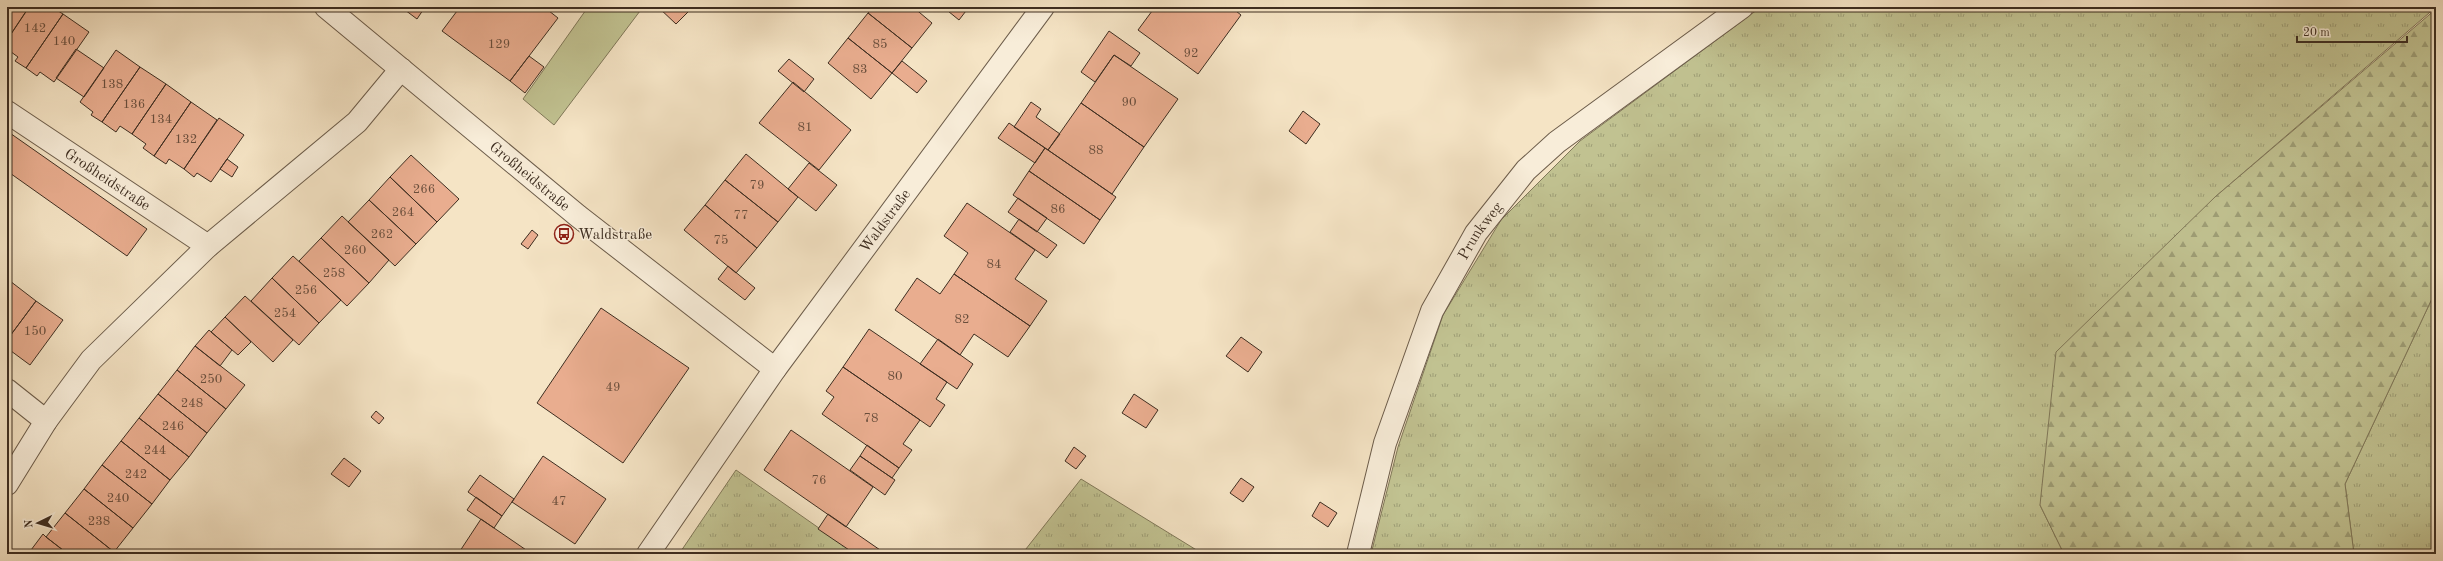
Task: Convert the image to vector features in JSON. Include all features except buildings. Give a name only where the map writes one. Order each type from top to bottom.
[{"type":"street","name":"Großheidstraße","points":[[326,7],[578,216],[775,369]]},
{"type":"street","name":"Waldstraße","points":[[648,554],[775,369],[1043,7]]},
{"type":"street","name":"Prunkweg","points":[[1358,554],[1385,443],[1432,311],[1476,233],[1526,170],[1557,142],[1742,7]]},
{"type":"street","points":[[7,484],[46,421],[91,360],[208,246],[357,122],[401,69]]},
{"type":"street","name":"Großheidstraße","points":[[7,112],[208,246]]},
{"type":"street","points":[[7,390],[46,421]]},
{"type":"green space","points":[[588,7],[643,7],[554,125],[523,99]]},
{"type":"green space","points":[[1761,7],[2436,7],[2215,197],[2040,505],[2064,554],[1371,554],[1398,447],[1443,315],[1501,220],[1580,141]]},
{"type":"green space","points":[[2436,9],[2436,290],[2345,484],[2354,554],[2064,554],[2040,505],[2056,352],[2215,197]]},
{"type":"green space","points":[[2436,290],[2436,554],[2354,554],[2345,484]]},
{"type":"green space","points":[[736,470],[856,554],[679,554]]},
{"type":"green space","points":[[1081,479],[1203,554],[1022,554]]},
{"type":"place","name":"Waldstraße","points":[[564,234]]}]
